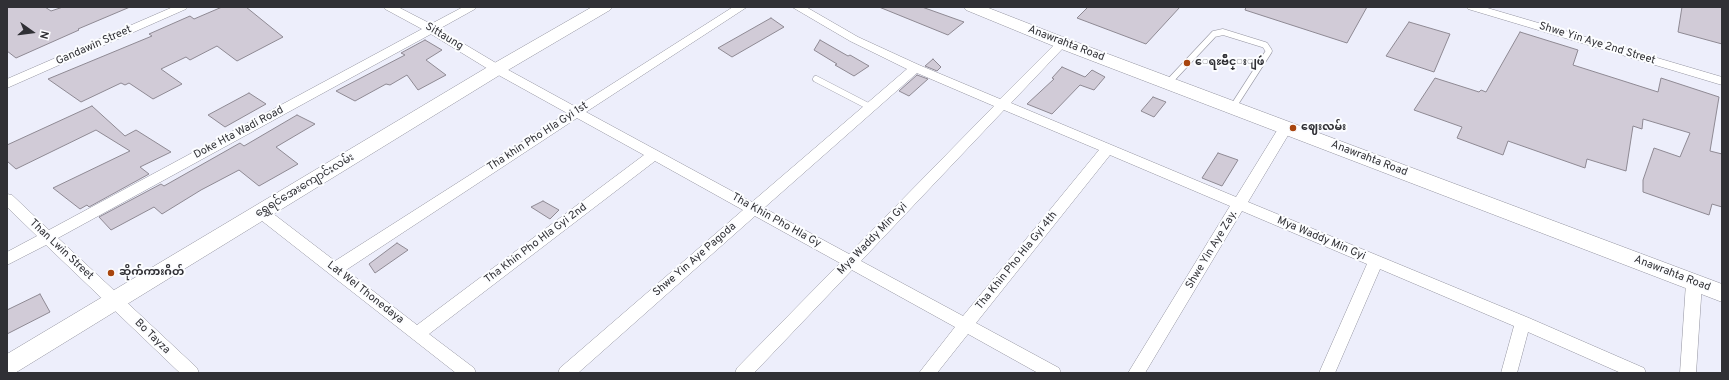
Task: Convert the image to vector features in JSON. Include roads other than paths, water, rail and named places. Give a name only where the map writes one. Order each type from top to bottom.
[{"type":"main road","name":"ရွှေရင်အေးကျောင်းလမ်း","points":[[7,366],[114,300],[262,213],[497,69],[604,7]]},
{"type":"main road","name":"Anawrahta Road","points":[[972,7],[1062,43],[1233,106],[1722,293]]},
{"type":"street","name":"Gandawin Street","points":[[7,84],[182,7]]},
{"type":"street","name":"Sittaung","points":[[389,7],[431,29],[497,69]]},
{"type":"street","name":"Doke Hta Wadi Road","points":[[7,259],[471,7]]},
{"type":"street","name":"Tha khin Pho Hla Gyi 1st","points":[[334,269],[742,7]]},
{"type":"street","name":"Mya Waddy Min Gyi","points":[[798,7],[854,39],[915,68],[1523,323],[1638,373]]},
{"type":"street","name":"Shwe Yin Aye 2nd Street","points":[[1472,7],[1722,81]]},
{"type":"street","name":"Mya Waddy Min Gyi","points":[[743,373],[1062,43]]},
{"type":"street","name":"Shwe Yin Aye Pagoda","points":[[566,373],[915,68]]},
{"type":"street","name":"Tha Khin Pho Hla Gy","points":[[497,69],[1054,373]]},
{"type":"street","name":"Shwe Yin Aye Zay.","points":[[1136,373],[1240,205],[1286,127]]},
{"type":"street","name":"Tha Khin Pho Hla Gyi 4th","points":[[927,373],[1107,149]]},
{"type":"street","name":"Tha Khin Pho Hla Gyi 2nd","points":[[417,334],[655,154]]},
{"type":"street","name":"Than Lwin Street","points":[[7,199],[114,300]]},
{"type":"street","name":"Lat Wel Thonedaya","points":[[262,213],[468,373]]},
{"type":"street","points":[[1327,373],[1375,262]]},
{"type":"street","points":[[1688,373],[1694,283]]},
{"type":"street","name":"Bo Tayza","points":[[114,300],[190,373]]},
{"type":"street","points":[[1509,373],[1523,323]]},
{"type":"lane","points":[[1168,83],[1214,34],[1223,32],[1265,45],[1269,51],[1233,106]]},
{"type":"lane","points":[[816,79],[870,108]]},
{"type":"place","name":"ေရႊဗ်ိဳင္းျဖဴ","points":[[1187,63]]},
{"type":"place","name":"ဈေးလမ်း","points":[[1293,128]]},
{"type":"place","name":"ဆိုက်ကားဂိတ်","points":[[111,273]]}]
